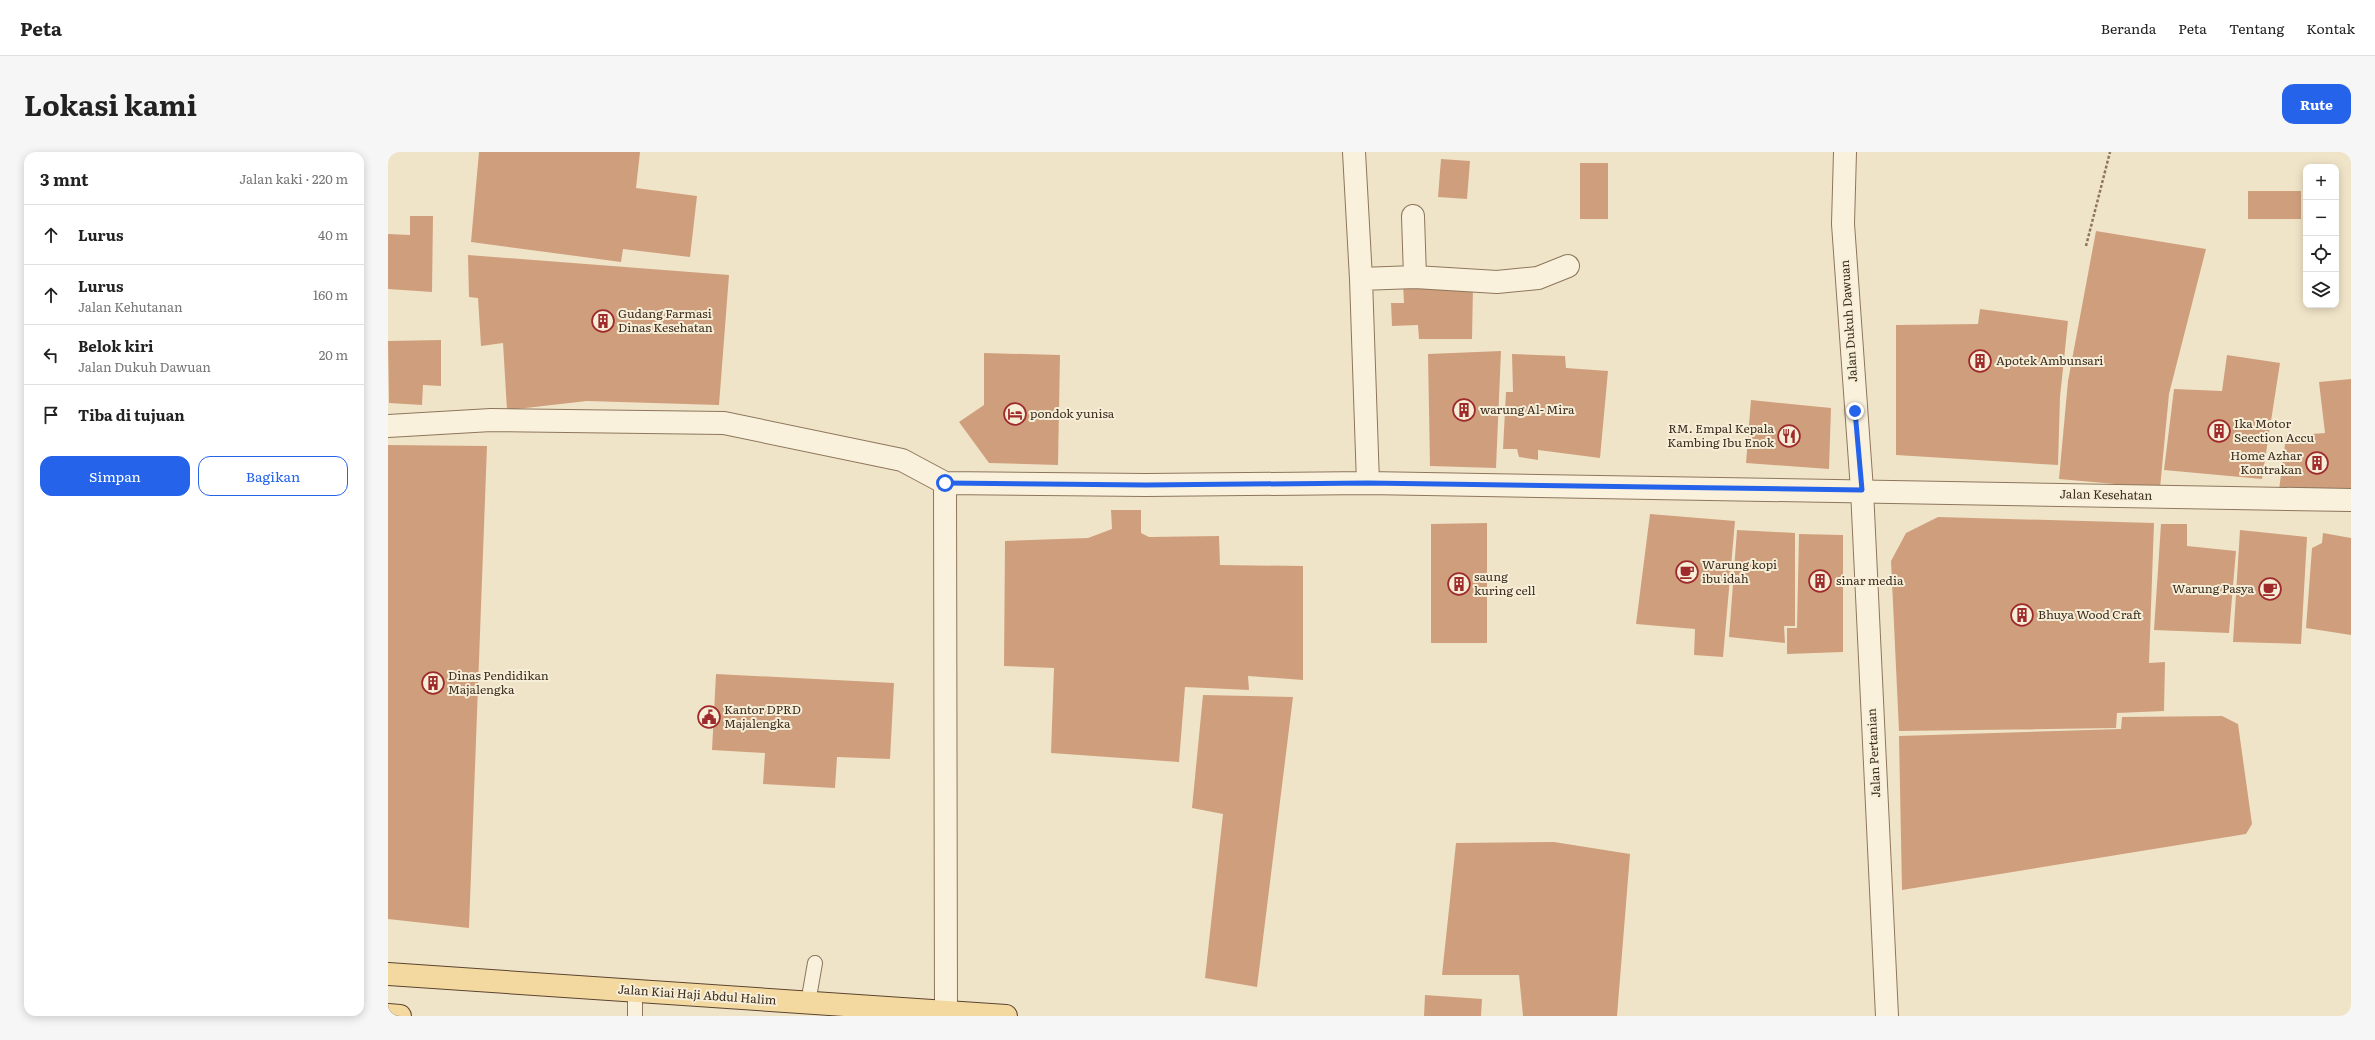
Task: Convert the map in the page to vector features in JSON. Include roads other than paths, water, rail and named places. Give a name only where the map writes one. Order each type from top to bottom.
[{"type":"main road","name":"Jalan Kiai Haji Abdul Halim","points":[[388,974],[946,1014],[1006,1016]]},
{"type":"main road","points":[[388,1015],[400,1016]]},
{"type":"street","points":[[1354,152],[1361,279],[1368,483]]},
{"type":"street","name":"Jalan Dukuh Dawuan","points":[[1844,152],[1843,224],[1862,490]]},
{"type":"street","points":[[1413,216],[1415,277]]},
{"type":"street","points":[[1361,279],[1415,277],[1497,282],[1538,278],[1568,266]]},
{"type":"street","points":[[388,426],[491,420],[724,423],[902,460],[945,483],[946,1014]]},
{"type":"street","name":"Jalan Kesehatan","points":[[945,483],[1146,485],[1368,483],[1862,490],[2351,500]]},
{"type":"street","name":"Jalan Pertanian","points":[[1862,490],[1887,1016]]},
{"type":"lane","points":[[808,1003],[815,963]]},
{"type":"lane","points":[[635,991],[635,1016]]},
{"type":"place","name":"Gudang Farmasi Dinas Kesehatan","points":[[603,321]]},
{"type":"place","name":"Apotek Ambunsari","points":[[1980,361]]},
{"type":"place","name":"warung Al- Mira","points":[[1464,410]]},
{"type":"place","name":"pondok yunisa","points":[[1015,414]]},
{"type":"place","name":"Ika Motor Seection Accu","points":[[2219,431]]},
{"type":"place","name":"RM. Empal Kepala Kambing Ibu Enok","points":[[1789,436]]},
{"type":"place","name":"Home Azhar Kontrakan","points":[[2317,463]]},
{"type":"place","name":"Warung kopi ibu idah","points":[[1687,572]]},
{"type":"place","name":"sinar media","points":[[1820,581]]},
{"type":"place","name":"saung kuring cell","points":[[1459,584]]},
{"type":"place","name":"Warung Pasya","points":[[2270,589]]},
{"type":"place","name":"Bhuya Wood Craft","points":[[2022,615]]},
{"type":"place","name":"Dinas Pendidikan Majalengka","points":[[433,683]]},
{"type":"place","name":"Kantor DPRD Majalengka","points":[[709,717]]}]
